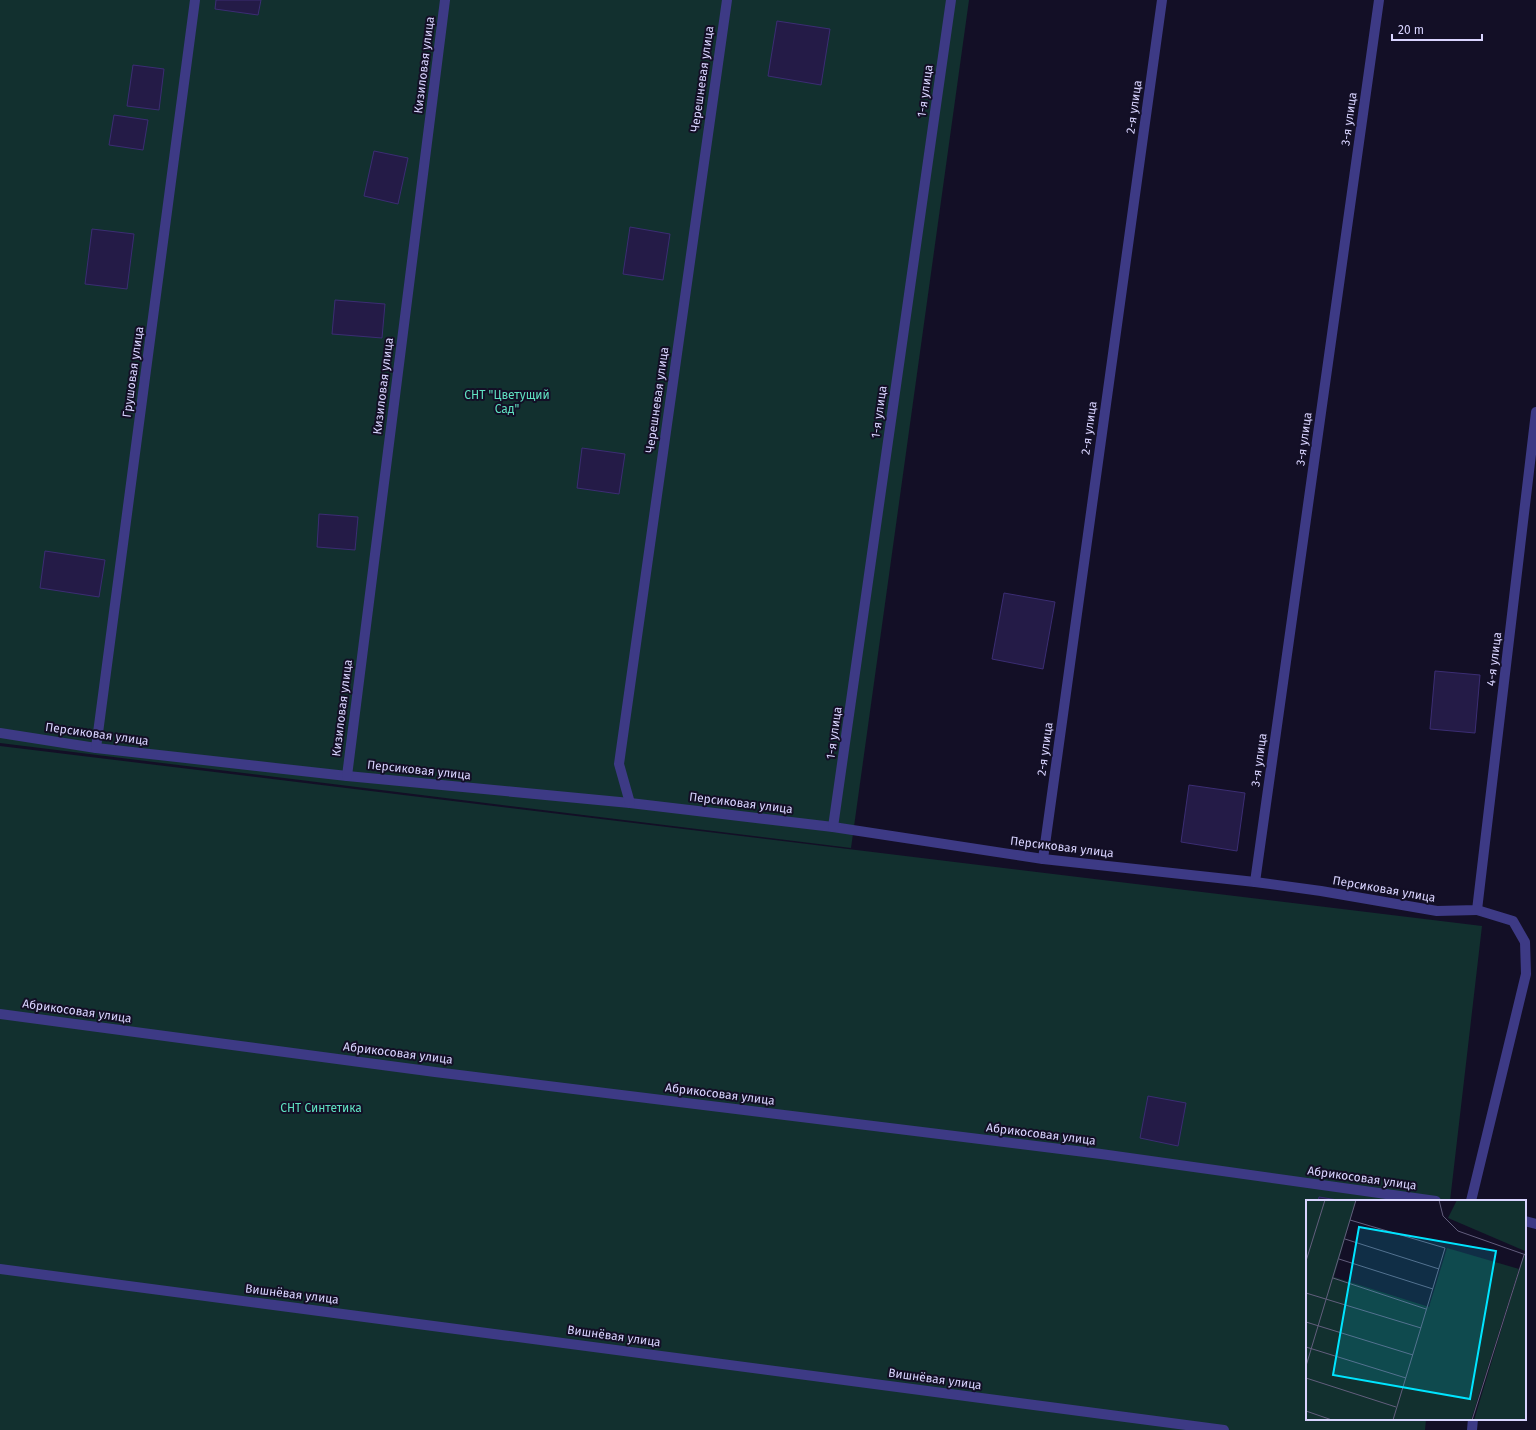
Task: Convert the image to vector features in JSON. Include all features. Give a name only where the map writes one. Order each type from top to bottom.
[{"type":"street","name":"Грушовая улица","points":[[96,748],[195,0]]},
{"type":"street","name":"Кизиловая улица","points":[[347,776],[445,0]]},
{"type":"street","name":"Черешневая улица","points":[[630,803],[619,764],[726,0]]},
{"type":"street","name":"1-я улица","points":[[833,828],[951,0]]},
{"type":"street","name":"2-я улица","points":[[1043,859],[1162,0]]},
{"type":"street","name":"3-я улица","points":[[1255,882],[1379,0]]},
{"type":"street","name":"4-я улица","points":[[1477,910],[1536,412]]},
{"type":"street","name":"Персиковая улица","points":[[0,733],[96,748],[347,776],[630,803],[833,828],[1043,859],[1255,882],[1321,891],[1438,911],[1477,910],[1513,921],[1525,942],[1526,974],[1471,1200]]},
{"type":"street","name":"Абрикосовая улица","points":[[0,1014],[427,1070],[1101,1154],[1429,1200]]},
{"type":"street","points":[[1526,1221],[1536,1224]]},
{"type":"street","name":"Вишнёвая улица","points":[[0,1269],[1224,1430]]},
{"type":"street","points":[[1472,1430],[1473,1420]]},
{"type":"green space","name":"СНТ \"Цветущий Сад\"","points":[[0,0],[969,0],[851,848],[0,743]]},
{"type":"green space","name":"СНТ Синтетика","points":[[0,746],[1482,926],[1450,1200],[1306,1200],[1306,1420],[1426,1420],[1425,1430],[0,1430]]},
{"type":"building","points":[[216,0],[261,0],[258,15],[215,9]]},
{"type":"building","points":[[777,21],[830,29],[821,85],[768,76]]},
{"type":"building","points":[[133,65],[164,69],[159,110],[127,106]]},
{"type":"building","points":[[114,115],[148,120],[143,150],[109,145]]},
{"type":"building","points":[[374,151],[408,158],[398,204],[364,196]]},
{"type":"building","points":[[630,227],[670,234],[663,280],[623,274]]},
{"type":"building","points":[[92,229],[134,234],[127,289],[85,284]]},
{"type":"building","points":[[335,300],[385,304],[382,338],[332,334]]},
{"type":"building","points":[[582,448],[625,454],[619,494],[577,488]]},
{"type":"building","points":[[319,514],[358,517],[355,550],[317,547]]},
{"type":"building","points":[[45,551],[105,560],[99,597],[40,588]]},
{"type":"building","points":[[1004,593],[1055,602],[1043,669],[992,659]]},
{"type":"building","points":[[1435,671],[1480,675],[1475,733],[1430,729]]},
{"type":"building","points":[[1189,785],[1245,793],[1237,851],[1181,842]]},
{"type":"building","points":[[1148,1096],[1186,1103],[1178,1146],[1140,1138]]},
{"type":"building","points":[[1319,1197],[1338,1200],[1318,1200]]}]
